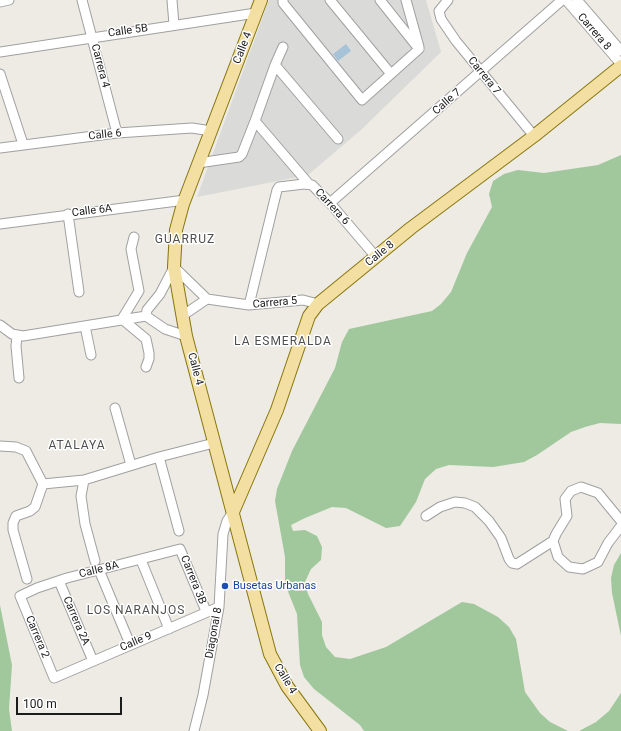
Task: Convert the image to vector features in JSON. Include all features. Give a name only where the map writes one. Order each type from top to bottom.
[{"type":"main road","name":"Calle 4","points":[[261,0],[185,200],[176,230],[174,267],[186,336],[270,654],[287,686],[320,731]]},
{"type":"main road","name":"Calle 8","points":[[233,512],[277,410],[309,316],[318,304],[412,228],[534,136],[621,65]]},
{"type":"street","points":[[0,2],[9,0]]},
{"type":"street","name":"Carrera 4","points":[[82,0],[117,133]]},
{"type":"street","points":[[172,0],[174,25]]},
{"type":"street","points":[[283,0],[283,3],[362,100],[419,49]]},
{"type":"street","points":[[330,0],[390,74]]},
{"type":"street","points":[[380,0],[419,49]]},
{"type":"street","points":[[406,0],[419,49]]},
{"type":"street","name":"Carrera 7","points":[[448,0],[438,13],[456,41],[534,136]]},
{"type":"street","name":"Calle 7","points":[[330,203],[562,0]]},
{"type":"street","name":"Carrera 8","points":[[566,0],[621,65]]},
{"type":"street","name":"Carrera 8","points":[[577,0],[621,51]]},
{"type":"street","name":"Calle 5B","points":[[0,52],[92,36],[256,13]]},
{"type":"street","points":[[198,163],[239,157],[242,154],[283,47]]},
{"type":"street","points":[[275,65],[338,139]]},
{"type":"street","points":[[0,74],[23,144]]},
{"type":"street","points":[[255,121],[308,183]]},
{"type":"street","name":"Calle 6","points":[[0,148],[117,133],[192,128],[211,131]]},
{"type":"street","name":"Carrera 6","points":[[249,306],[277,190],[283,186],[308,183],[330,203],[376,257]]},
{"type":"street","name":"Calle 6A","points":[[0,224],[185,200]]},
{"type":"street","points":[[68,214],[79,292]]},
{"type":"street","points":[[122,319],[139,290],[131,249],[134,237]]},
{"type":"street","points":[[146,316],[147,310],[160,294],[174,267],[207,299],[182,316]]},
{"type":"street","name":"Carrera 5","points":[[207,299],[249,306],[304,300],[318,304]]},
{"type":"street","points":[[0,325],[17,336],[146,316],[165,329],[186,336]]},
{"type":"street","points":[[122,319],[146,339],[149,360],[146,368]]},
{"type":"street","points":[[85,326],[91,355]]},
{"type":"street","points":[[17,336],[16,346],[19,378]]},
{"type":"street","points":[[115,408],[131,465]]},
{"type":"street","points":[[43,484],[84,480],[159,457],[214,443]]},
{"type":"street","points":[[0,446],[16,447],[26,451],[43,484],[35,507],[16,516],[13,523],[13,530],[27,579]]},
{"type":"street","points":[[159,457],[179,531]]},
{"type":"street","points":[[84,480],[81,496],[85,524],[94,561]]},
{"type":"street","points":[[426,516],[440,507],[456,502],[475,506],[489,521],[501,538],[509,559],[512,563],[518,564],[553,541],[567,516],[565,499],[571,491],[581,487],[598,493],[621,521]]},
{"type":"street","name":"Diagonal 8","points":[[194,731],[203,695],[219,607],[223,534],[227,521],[233,512]]},
{"type":"street","points":[[553,541],[558,557],[569,567],[583,569],[598,562],[608,543],[621,526]]},
{"type":"street","name":"Calle 8A","points":[[20,596],[37,588],[180,549]]},
{"type":"street","name":"Carrera 3B","points":[[180,549],[206,611]]},
{"type":"street","points":[[141,560],[169,629]]},
{"type":"street","points":[[99,570],[130,644]]},
{"type":"street","name":"Carrera 2A","points":[[59,582],[93,661]]},
{"type":"street","name":"Carrera 2","points":[[20,596],[54,678]]},
{"type":"street","name":"Calle 9","points":[[54,678],[130,644],[169,629],[206,611],[219,607]]},
{"type":"shaded area","points":[[269,0],[426,0],[441,52],[362,129],[308,175],[197,197]]},
{"type":"green space","points":[[621,155],[621,424],[600,423],[571,432],[524,462],[493,467],[449,465],[436,469],[425,479],[416,502],[400,526],[386,528],[346,508],[332,507],[291,525],[293,531],[305,530],[317,536],[322,547],[321,560],[311,569],[305,582],[308,594],[322,622],[322,635],[326,647],[335,657],[350,659],[386,647],[462,602],[474,604],[498,617],[509,627],[516,639],[525,692],[540,713],[550,722],[568,731],[364,731],[360,725],[314,689],[304,677],[300,665],[297,614],[285,584],[285,557],[275,501],[277,489],[292,451],[335,368],[342,342],[349,329],[432,311],[441,304],[451,292],[467,253],[492,207],[489,194],[493,181],[504,174],[518,170],[544,173],[598,165]]},
{"type":"green space","points":[[621,553],[621,636],[612,593],[611,578],[614,565]]},
{"type":"green space","points":[[0,605],[12,665],[9,709],[12,731],[0,731]]},
{"type":"green space","points":[[621,693],[621,731],[579,731],[596,722],[609,711]]},
{"type":"water","points":[[346,44],[351,51],[338,61],[333,54]]},
{"type":"place","name":"Busetas Urbanas","points":[[225,586]]},
{"type":"district","name":"GUARRUZ","points":[[185,240]]},
{"type":"district","name":"LA ESMERALDA","points":[[283,342]]},
{"type":"district","name":"ATALAYA","points":[[77,446]]},
{"type":"district","name":"LOS NARANJOS","points":[[136,611]]}]
